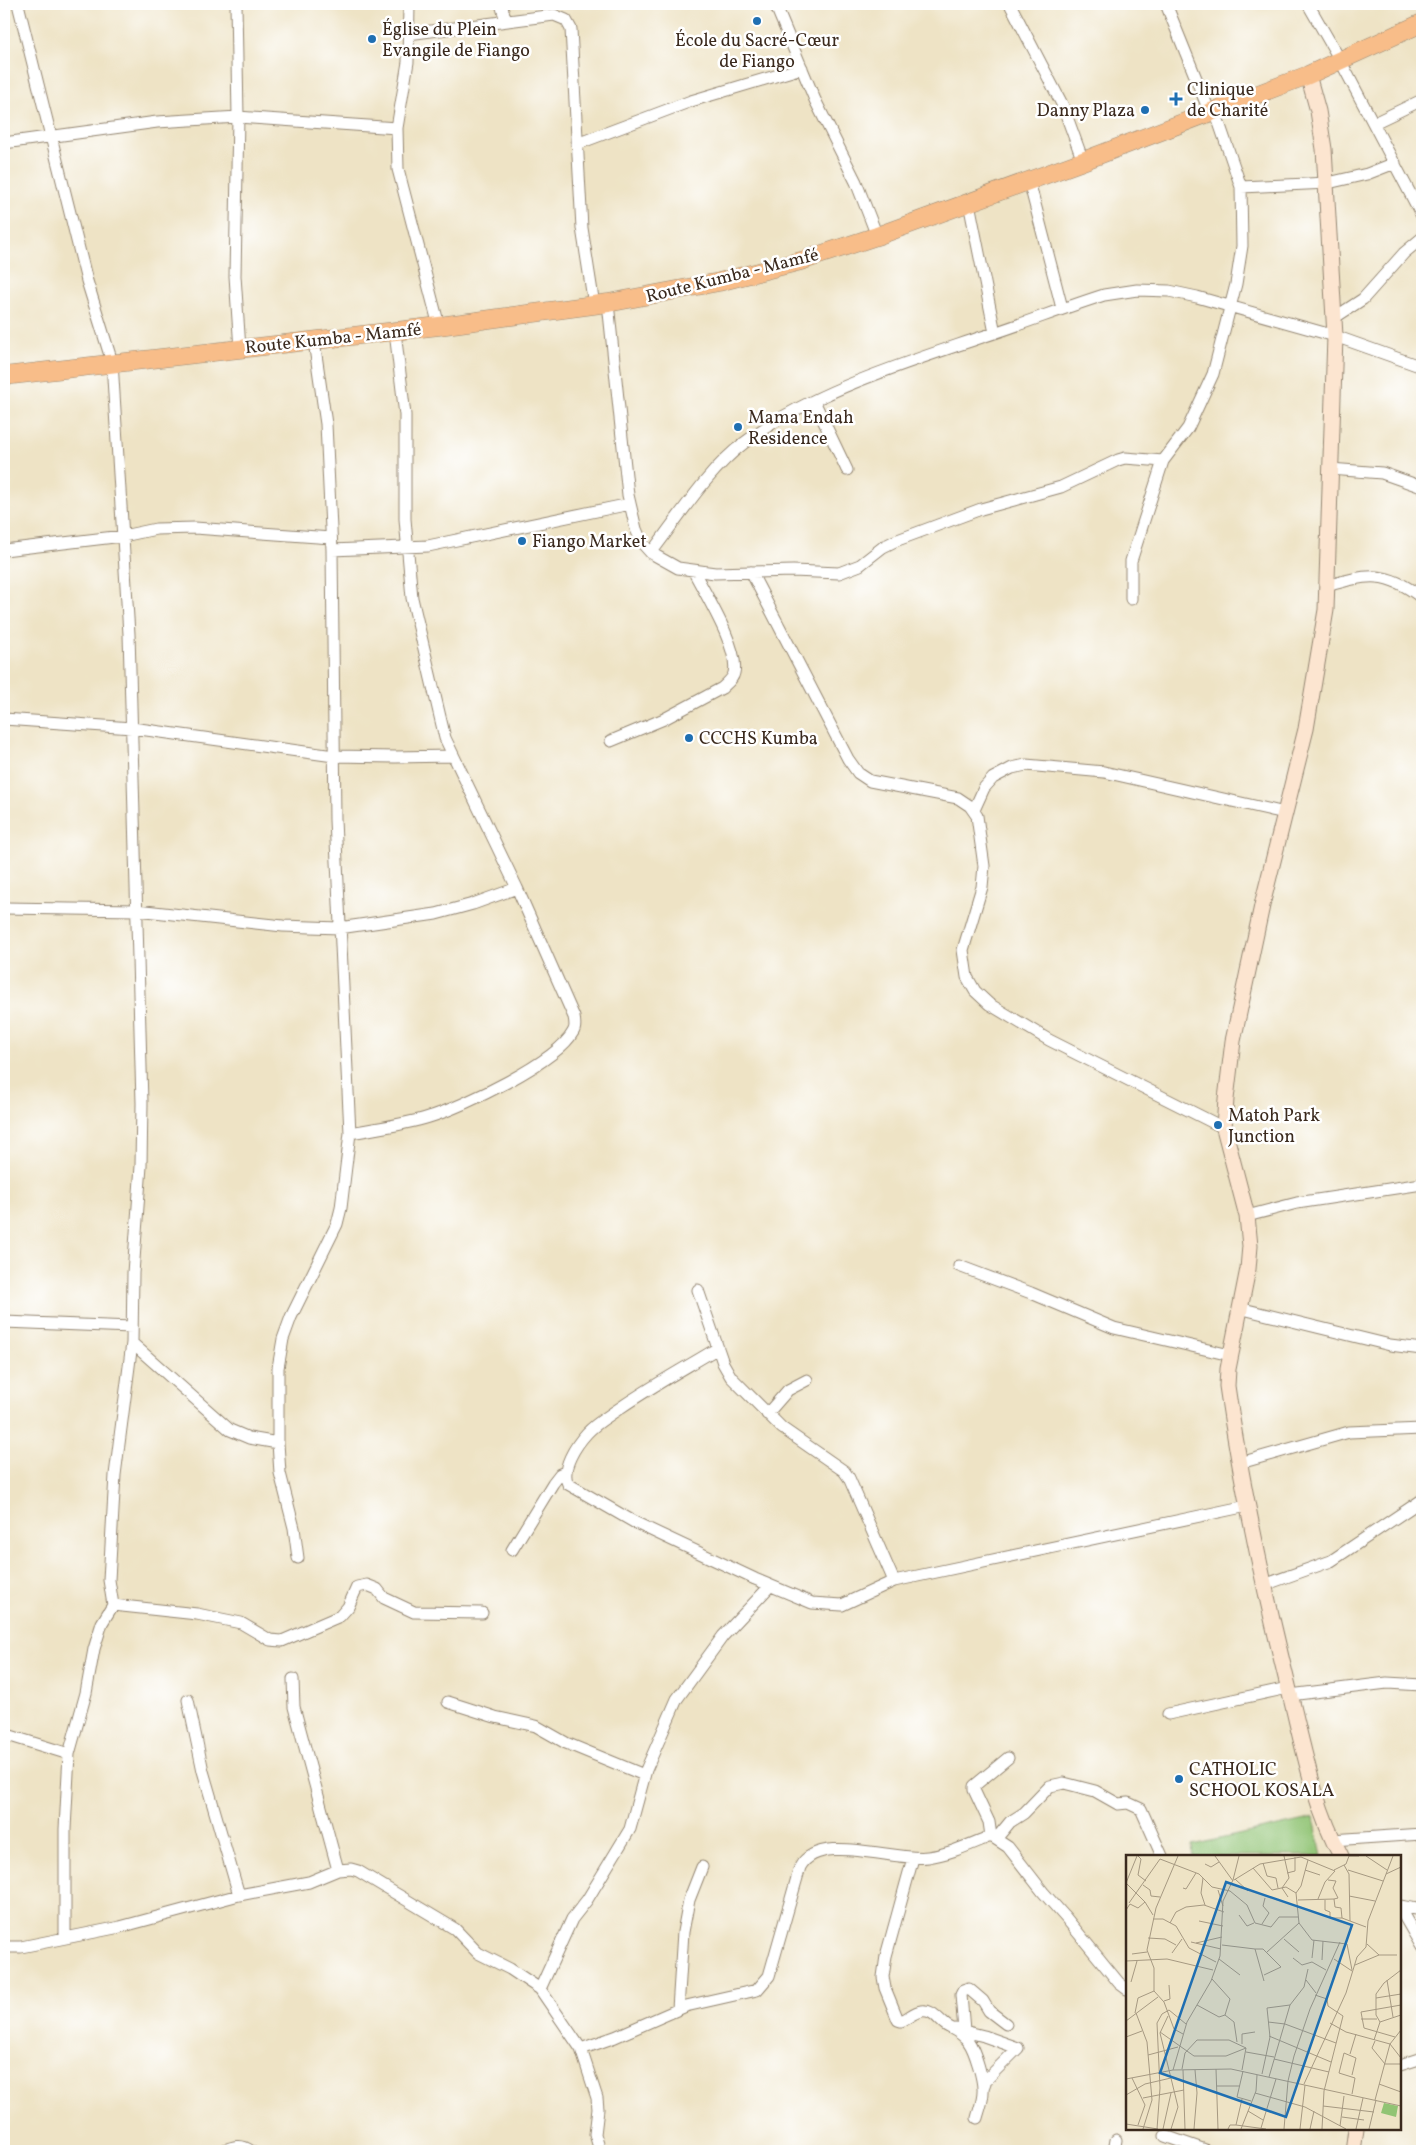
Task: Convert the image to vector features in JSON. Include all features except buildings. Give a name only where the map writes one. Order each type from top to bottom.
[{"type":"highway","name":"Route Kumba - Mamfé","points":[[4,376],[112,362],[395,332],[601,304],[728,280],[801,261],[877,236],[1029,181],[1308,75],[1422,23]]},
{"type":"main road","points":[[1308,75],[1318,111],[1328,183],[1335,336],[1326,610],[1306,729],[1263,901],[1233,1041],[1224,1128],[1247,1216],[1250,1246],[1248,1269],[1230,1355],[1228,1386],[1247,1506],[1289,1691],[1315,1796],[1332,1840],[1340,1855]]},
{"type":"main road","points":[[1353,2151],[1356,2130]]},
{"type":"street","points":[[18,4],[87,281],[112,362],[124,536],[132,728],[142,1166],[133,1273],[132,1344],[115,1475],[109,1580],[113,1605],[99,1632],[86,1693],[68,1754],[65,1829],[65,1938]]},
{"type":"street","points":[[236,4],[238,117],[235,276],[240,349]]},
{"type":"street","points":[[409,4],[408,62],[397,128],[396,148],[401,183],[439,326]]},
{"type":"street","points":[[502,4],[506,21]]},
{"type":"street","points":[[775,4],[815,100],[856,182],[877,236]]},
{"type":"street","points":[[1010,4],[1063,106],[1083,161]]},
{"type":"street","points":[[1131,598],[1131,561],[1163,462],[1188,428],[1213,374],[1236,284],[1242,246],[1241,187],[1212,112],[1166,4]]},
{"type":"street","points":[[1308,4],[1374,122],[1422,216]]},
{"type":"street","points":[[408,34],[554,15],[566,20],[571,29],[582,228],[601,304],[630,504],[636,529],[642,543],[651,553],[678,568],[715,573],[792,571],[839,573],[860,565],[883,547],[896,540],[981,509],[1061,487],[1118,460],[1125,458],[1163,462]]},
{"type":"street","points":[[576,144],[691,101],[802,68]]},
{"type":"street","points":[[1374,122],[1422,100]]},
{"type":"street","points":[[4,143],[157,122],[238,117],[397,128]]},
{"type":"street","points":[[1241,187],[1328,183],[1367,174],[1395,163]]},
{"type":"street","points":[[1029,181],[1062,308]]},
{"type":"street","points":[[969,203],[995,333]]},
{"type":"street","points":[[1334,318],[1363,299],[1404,252],[1422,238]]},
{"type":"street","points":[[651,553],[720,464],[762,430],[814,401],[909,362],[1062,308],[1104,296],[1137,290],[1169,291],[1230,305],[1335,336],[1422,366]]},
{"type":"street","points":[[350,1133],[431,1117],[460,1105],[532,1068],[555,1051],[574,1032],[574,1017],[517,888],[445,738],[414,607],[406,547],[406,415],[395,332]]},
{"type":"street","points":[[298,1558],[294,1528],[281,1479],[278,1443],[278,1378],[283,1339],[291,1317],[337,1224],[341,1208],[350,1133],[339,928],[334,756],[332,544],[326,424],[314,341]]},
{"type":"street","points":[[814,401],[847,470]]},
{"type":"street","points":[[1330,469],[1382,473],[1422,487]]},
{"type":"street","points":[[4,550],[124,536],[156,529],[195,528],[332,544],[428,546],[630,504]]},
{"type":"street","points":[[611,741],[664,719],[722,688],[730,680],[734,672],[734,658],[723,627],[693,570]]},
{"type":"street","points":[[751,572],[848,760],[858,773],[870,781],[958,798],[974,810]]},
{"type":"street","points":[[1326,586],[1366,575],[1381,576],[1402,584],[1422,598]]},
{"type":"street","points":[[4,719],[132,728],[334,756],[452,756]]},
{"type":"street","points":[[1224,1128],[1049,1040],[988,1004],[974,991],[967,977],[963,950],[982,887],[984,866],[981,840],[974,810],[984,788],[993,778],[1012,768],[1026,766],[1104,772],[1285,813]]},
{"type":"street","points":[[4,908],[136,910],[283,926],[339,928],[436,914],[474,904],[517,888]]},
{"type":"street","points":[[1247,1216],[1297,1203],[1422,1184]]},
{"type":"street","points":[[959,1266],[1032,1293],[1114,1328],[1230,1355]]},
{"type":"street","points":[[698,1290],[718,1348],[731,1377],[767,1414],[806,1446],[844,1471],[849,1478],[894,1581]]},
{"type":"street","points":[[1239,1308],[1390,1346],[1422,1349]]},
{"type":"street","points":[[4,1322],[132,1327]]},
{"type":"street","points":[[132,1344],[230,1430],[249,1438],[278,1443]]},
{"type":"street","points":[[512,1550],[553,1483],[560,1474],[565,1472],[578,1446],[596,1424],[653,1386],[718,1348]]},
{"type":"street","points":[[767,1414],[788,1390],[807,1380]]},
{"type":"street","points":[[1240,1463],[1350,1432],[1422,1429]]},
{"type":"street","points":[[565,1472],[568,1484],[574,1489],[634,1522],[770,1586],[812,1603],[842,1605],[894,1581],[1247,1506]]},
{"type":"street","points":[[1264,1585],[1331,1561],[1422,1500]]},
{"type":"street","points":[[113,1605],[197,1614],[241,1623],[270,1640],[282,1641],[340,1616],[348,1607],[358,1587],[367,1585],[377,1589],[384,1598],[414,1612],[482,1613]]},
{"type":"street","points":[[540,1989],[572,1919],[587,1900],[630,1829],[644,1775],[677,1699],[734,1622],[770,1586]]},
{"type":"street","points":[[293,1679],[294,1707],[338,1870]]},
{"type":"street","points":[[1168,1714],[1289,1691],[1387,1684],[1422,1686]]},
{"type":"street","points":[[188,1700],[203,1771],[240,1895]]},
{"type":"street","points":[[448,1702],[495,1717],[536,1726],[566,1743],[644,1775]]},
{"type":"street","points":[[4,1734],[68,1754]]},
{"type":"street","points":[[1008,1758],[974,1786],[994,1838],[1008,1848],[1119,1983],[1126,1988]]},
{"type":"street","points":[[581,2049],[616,2037],[678,2009],[757,1990],[764,1985],[769,1976],[800,1867],[804,1860],[822,1850],[835,1848],[913,1858],[946,1853],[994,1838],[1010,1822],[1024,1813],[1050,1786],[1064,1783],[1096,1792],[1118,1804],[1128,1803],[1141,1809],[1162,1855]]},
{"type":"street","points":[[1332,1840],[1422,1834]]},
{"type":"street","points":[[913,1858],[886,1956],[883,1978],[885,1988],[898,2020],[901,2022],[919,2011],[926,2011],[934,2014],[946,2026],[1018,2048],[986,2080],[977,2118]]},
{"type":"street","points":[[678,2009],[684,1932],[689,1900],[702,1867]]},
{"type":"street","points":[[4,1947],[20,1947],[120,1927],[240,1895],[309,1882],[338,1870],[351,1869],[358,1871],[455,1929],[478,1953],[510,1969],[540,1989],[581,2049],[597,2098],[598,2109],[595,2134],[600,2151]]},
{"type":"street","points":[[1401,1908],[1422,1910]]},
{"type":"street","points":[[1401,1910],[1422,1947]]},
{"type":"street","points":[[983,2088],[975,2054],[959,2029],[961,1995],[963,1991],[969,1989],[983,2001],[989,2010],[1006,2024]]},
{"type":"street","points":[[1401,2065],[1422,2058]]},
{"type":"street","points":[[1165,2136],[1208,2151]]},
{"type":"street","points":[[222,2151],[236,2146],[246,2147],[250,2151]]},
{"type":"green space","points":[[1314,1818],[1322,1855],[1193,1855],[1192,1845]]},
{"type":"place","name":"École du Sacré-Cœur de Fiango","points":[[757,21]]},
{"type":"place","name":"Église du Plein Evangile de Fiango","points":[[372,39]]},
{"type":"place","name":"Clinique de Charité","points":[[1176,99]]},
{"type":"place","name":"Danny Plaza","points":[[1145,110]]},
{"type":"place","name":"Mama Endah Residence","points":[[738,427]]},
{"type":"place","name":"Fiango Market","points":[[522,541]]},
{"type":"place","name":"CCCHS Kumba","points":[[689,738]]},
{"type":"place","name":"Matoh Park Junction","points":[[1218,1125]]},
{"type":"place","name":"CATHOLIC SCHOOL KOSALA","points":[[1179,1779]]}]
